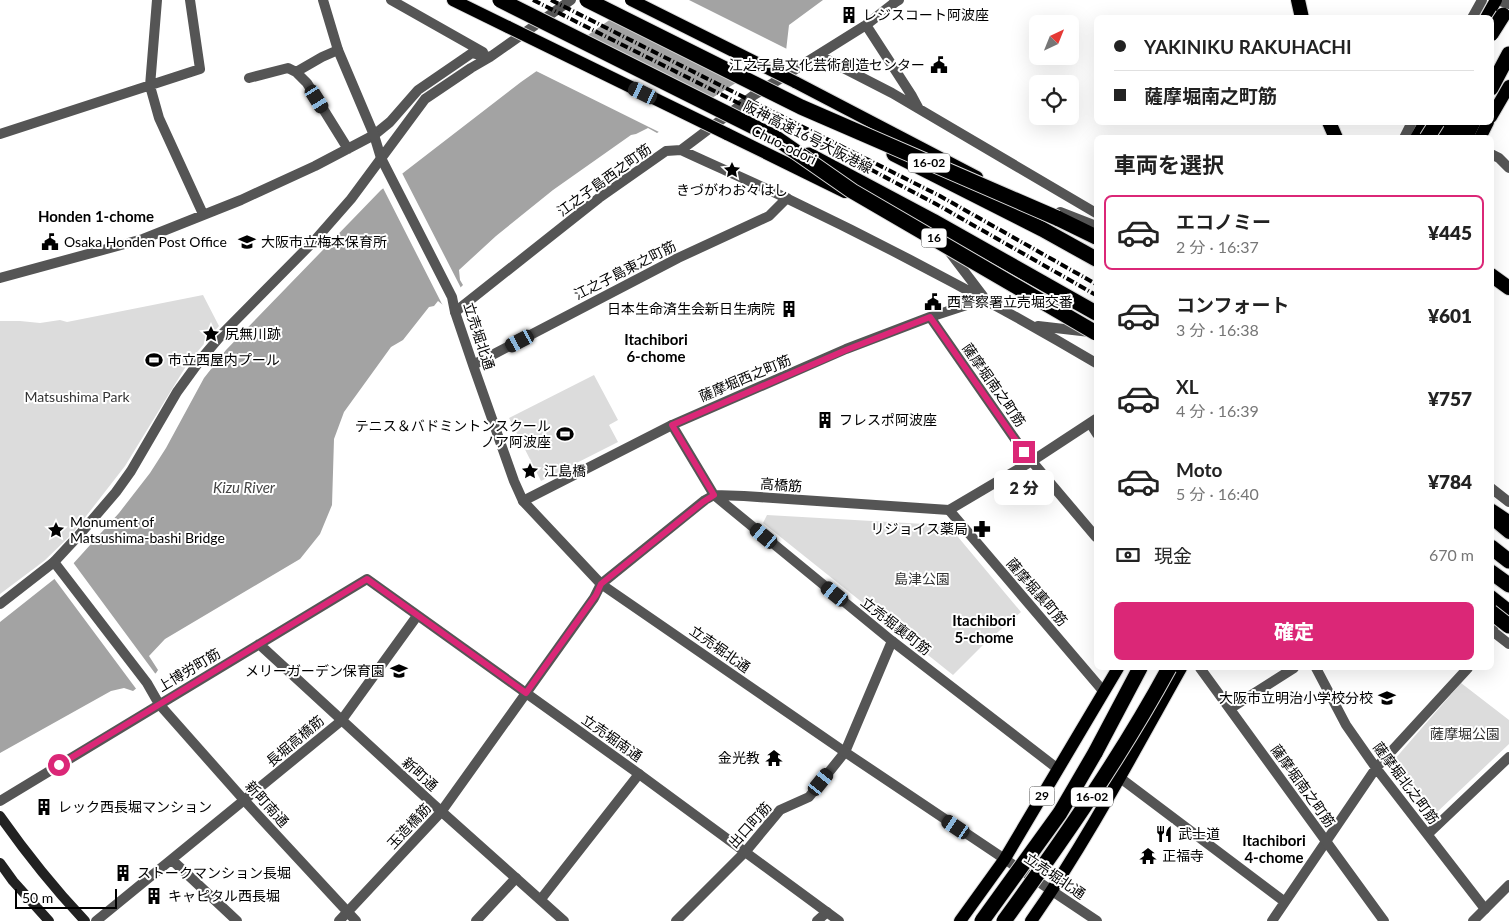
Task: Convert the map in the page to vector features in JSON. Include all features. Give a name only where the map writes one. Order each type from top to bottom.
[{"type":"highway","name":"阪神高速16号大阪港線","points":[[500,0],[776,138],[924,216],[1094,312]]},
{"type":"highway","name":"阪神高速16号大阪港線","points":[[587,0],[1042,229],[1094,258]]},
{"type":"highway","points":[[1298,0],[1301,15]]},
{"type":"highway","points":[[1494,31],[1507,8]]},
{"type":"highway","points":[[1494,74],[1509,54]]},
{"type":"highway","points":[[1494,82],[1509,54]]},
{"type":"highway","name":"16-02","points":[[801,107],[1057,218],[1094,236]]},
{"type":"highway","name":"16","points":[[776,138],[852,191],[1094,332]]},
{"type":"highway","points":[[1494,277],[1509,288]]},
{"type":"highway","points":[[1494,513],[1509,524]]},
{"type":"highway","points":[[1494,549],[1509,561]]},
{"type":"highway","points":[[1494,574],[1509,586]]},
{"type":"highway","points":[[1112,722],[1139,670]]},
{"type":"highway","points":[[1112,722],[1149,670]]},
{"type":"highway","name":"16-02","points":[[1004,921],[1098,788],[1140,721],[1168,670]]},
{"type":"highway","name":"16-02","points":[[982,921],[1060,813],[1112,722]]},
{"type":"main road","name":"Chuo-odori","points":[[453,0],[851,195],[1094,326]]},
{"type":"main road","points":[[631,0],[1004,190],[1094,242]]},
{"type":"main road","points":[[1488,15],[1497,0]]},
{"type":"main road","points":[[1494,112],[1509,86]]},
{"type":"main road","points":[[1494,520],[1509,533]]},
{"type":"main road","points":[[1494,598],[1508,610]]},
{"type":"main road","name":"29","points":[[960,921],[1004,860],[1117,670]]},
{"type":"main road","points":[[1030,921],[1052,891],[1120,777],[1180,670]]},
{"type":"main road","points":[[0,816],[59,894],[85,921]]},
{"type":"main road","points":[[0,863],[19,888],[49,921]]},
{"type":"street","points":[[157,0],[150,86],[159,118],[204,214]]},
{"type":"street","points":[[0,134],[200,69],[190,0]]},
{"type":"street","name":"立売堀北通","points":[[323,0],[338,50],[374,135],[381,158],[452,297],[455,312],[473,365],[514,481],[523,501],[601,584],[845,752],[1097,921]]},
{"type":"street","points":[[391,0],[478,48],[490,57]]},
{"type":"street","points":[[0,604],[57,565],[126,478],[177,392],[201,359],[224,332],[315,240],[351,199],[425,99],[490,57],[571,0]]},
{"type":"street","points":[[1474,15],[1482,0]]},
{"type":"street","points":[[1497,0],[1507,8]]},
{"type":"street","name":"江之子島西之町筋","points":[[455,312],[599,198],[666,151],[681,150],[754,95],[866,26],[897,2]]},
{"type":"street","points":[[866,26],[912,96],[919,110]]},
{"type":"street","points":[[296,72],[338,50]]},
{"type":"street","points":[[0,278],[143,239],[241,200],[315,166],[374,135],[390,122],[418,90],[472,53],[490,57]]},
{"type":"street","points":[[818,55],[892,93],[1094,212]]},
{"type":"street","points":[[249,78],[288,68],[296,72],[306,83],[348,149]]},
{"type":"street","points":[[681,150],[787,198],[886,247],[1034,326],[1094,362]]},
{"type":"street","points":[[1500,158],[1509,168]]},
{"type":"street","points":[[1004,190],[1094,225]]},
{"type":"street","name":"江之子島東之町筋","points":[[473,365],[678,258],[768,216],[787,198]]},
{"type":"street","points":[[944,244],[985,299]]},
{"type":"street","name":"薩摩堀西之町筋","points":[[523,501],[672,425],[846,350],[930,317],[985,299]]},
{"type":"street","name":"薩摩堀南之町筋","points":[[930,317],[1024,452],[1094,535]]},
{"type":"street","points":[[1034,326],[1094,333]]},
{"type":"street","points":[[949,510],[1093,422]]},
{"type":"street","name":"立売堀裏町筋","points":[[672,425],[714,495],[892,641],[1058,769]]},
{"type":"street","points":[[1494,490],[1509,502]]},
{"type":"street","points":[[526,693],[596,595],[601,584],[714,495]]},
{"type":"street","name":"高橋筋","points":[[714,495],[949,510]]},
{"type":"street","name":"薩摩堀裏町筋","points":[[949,510],[1104,692]]},
{"type":"street","name":"新町南通","points":[[57,565],[147,684],[159,704],[244,800],[356,921]]},
{"type":"street","name":"立売堀南通","points":[[367,579],[746,851],[839,921]]},
{"type":"street","name":"上博労町筋","points":[[0,802],[367,579]]},
{"type":"street","points":[[1508,610],[1496,633],[1509,644]]},
{"type":"street","name":"長堀高橋筋","points":[[96,921],[341,721],[417,616]]},
{"type":"street","name":"出口町筋","points":[[676,921],[746,851],[780,810],[809,797],[845,752],[892,641]]},
{"type":"street","name":"新町通","points":[[258,644],[441,812],[564,921]]},
{"type":"street","name":"薩摩堀南之町筋","points":[[1202,670],[1384,921]]},
{"type":"street","points":[[1231,708],[1291,670]]},
{"type":"street","name":"薩摩堀北之町筋","points":[[1317,670],[1346,725],[1376,768],[1484,909]]},
{"type":"street","points":[[1272,921],[1376,768],[1466,670]]},
{"type":"street","name":"玉造橋筋","points":[[339,921],[441,812],[526,693]]},
{"type":"street","points":[[1428,834],[1509,757]]},
{"type":"street","points":[[541,899],[639,774]]},
{"type":"street","points":[[1120,777],[1285,902]]},
{"type":"street","points":[[172,860],[237,921]]},
{"type":"street","points":[[476,921],[516,878]]},
{"type":"street","points":[[1472,921],[1509,885]]},
{"type":"street","points":[[817,921],[827,912]]},
{"type":"green space","name":"Matsushima Park","points":[[203,295],[219,326],[188,363],[125,466],[73,533],[44,561],[0,594],[0,321],[40,323],[60,320],[67,322]]},
{"type":"green space","name":"テニス＆バドミントンスクール ノア阿波座","points":[[594,375],[618,420],[609,425],[618,442],[541,481],[509,418]]},
{"type":"green space","name":"島津公園","points":[[767,515],[942,525],[953,531],[1021,612],[983,645],[953,675],[763,523]]},
{"type":"green space","name":"薩摩堀公園","points":[[1461,683],[1509,720],[1509,744],[1435,814],[1425,810],[1393,768],[1394,760]]},
{"type":"water","name":"Kizu River","points":[[638,0],[823,0],[789,25],[786,51],[657,133],[648,128],[631,135],[553,190],[496,236],[459,270],[460,280],[463,285],[443,305],[438,301],[434,306],[429,307],[403,340],[391,347],[344,412],[334,439],[332,505],[320,534],[300,559],[165,639],[149,656],[158,670],[133,691],[124,688],[111,691],[0,753],[0,622],[72,565],[119,513],[150,473],[166,448],[204,378],[226,350],[381,190],[521,82]]},
{"type":"pier","points":[[633,0],[689,0],[789,50],[750,77],[616,12]]},
{"type":"pier","points":[[572,43],[700,108],[661,133],[534,70]]},
{"type":"pier","points":[[401,171],[461,288],[443,306],[382,186]]},
{"type":"pier","points":[[72,561],[157,676],[137,690],[53,577]]},
{"type":"railway","points":[[533,0],[864,166],[936,204],[1094,294]]},
{"type":"railway","points":[[551,0],[940,196],[1094,283]]},
{"type":"place","name":"レジスコート阿波座","points":[[849,15]]},
{"type":"place","name":"江之子島文化芸術創造センター","points":[[939,65]]},
{"type":"place","name":"きづがわお々はし","points":[[732,170]]},
{"type":"place","name":"Osaka Honden Post Office","points":[[50,242]]},
{"type":"place","name":"大阪市立梅本保育所","points":[[247,242]]},
{"type":"place","name":"西警察署立売堀交番","points":[[933,302]]},
{"type":"place","name":"日本生命済生会新日生病院","points":[[789,309]]},
{"type":"place","name":"尻無川跡","points":[[211,334]]},
{"type":"place","name":"市立西屋内プール","points":[[154,360]]},
{"type":"place","name":"フレスポ阿波座","points":[[825,420]]},
{"type":"place","name":"テニス＆バドミントンスクール ノア阿波座","points":[[565,434]]},
{"type":"place","name":"江島橋","points":[[530,471]]},
{"type":"place","name":"リジョイス薬局","points":[[982,529]]},
{"type":"place","name":"Monument of Matsushima-bashi Bridge","points":[[56,530]]},
{"type":"place","name":"メリーガーデン保育園","points":[[399,671]]},
{"type":"place","name":"大阪市立明治小学校分校","points":[[1387,698]]},
{"type":"place","name":"金光教","points":[[774,758]]},
{"type":"place","name":"レック西長堀マンション","points":[[44,807]]},
{"type":"place","name":"武士道","points":[[1164,834]]},
{"type":"place","name":"正福寺","points":[[1148,856]]},
{"type":"place","name":"ストークマンション長堀","points":[[123,873]]},
{"type":"place","name":"キャピタル西長堀","points":[[154,896]]},
{"type":"district","name":"Honden 1-chome","points":[[96,217]]},
{"type":"district","name":"Itachibori 6-chome","points":[[656,348]]},
{"type":"district","name":"Itachibori 5-chome","points":[[984,630]]},
{"type":"district","name":"Itachibori 4-chome","points":[[1274,850]]},
{"type":"route","points":[[59,765],[367,579],[526,693],[596,595],[601,584],[714,495],[672,425],[846,350],[930,317],[1024,452]]}]
